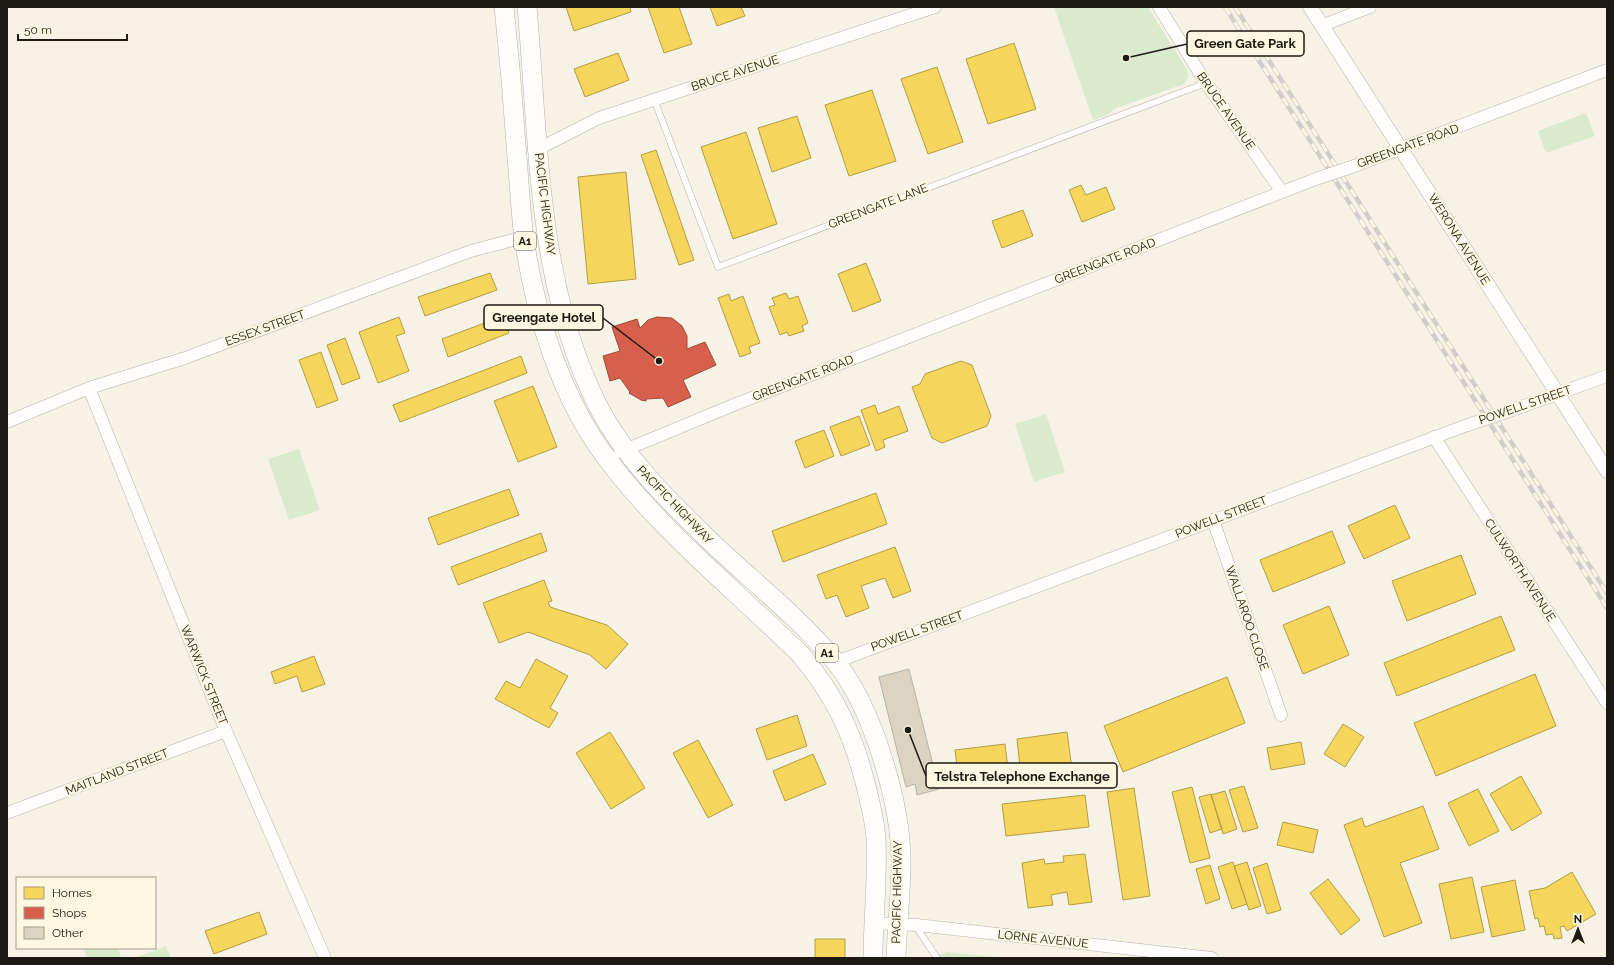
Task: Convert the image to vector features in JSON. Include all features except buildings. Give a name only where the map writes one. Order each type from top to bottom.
[{"type":"highway","name":"PACIFIC HIGHWAY","points":[[504,7],[524,237],[533,288],[558,370],[578,414],[606,458],[665,525],[800,654],[818,676],[837,705],[852,739],[873,818],[876,859],[873,958]]},
{"type":"highway","name":"PACIFIC HIGHWAY","points":[[527,7],[538,149],[548,236],[556,283],[580,364],[598,406],[624,450],[672,504],[798,622],[836,662],[858,698],[873,732],[892,799],[900,840],[906,924],[896,958]]},
{"type":"street","name":"BRUCE AVENUE","points":[[538,149],[599,118],[935,7]]},
{"type":"street","name":"BRUCE AVENUE","points":[[1159,7],[1206,83],[1282,192]]},
{"type":"street","name":"WERONA AVENUE","points":[[1310,7],[1607,471]]},
{"type":"street","points":[[1321,26],[1370,7]]},
{"type":"street","name":"GREENGATE ROAD","points":[[606,458],[736,404],[1282,192],[1402,149],[1607,70]]},
{"type":"street","name":"ESSEX STREET","points":[[7,422],[89,388],[185,358],[471,251],[524,237]]},
{"type":"street","name":"POWELL STREET","points":[[836,662],[1434,437],[1607,376]]},
{"type":"street","name":"WARWICK STREET","points":[[89,388],[226,731],[325,958]]},
{"type":"street","name":"CULWORTH AVENUE","points":[[1434,437],[1607,703]]},
{"type":"street","name":"WALLAROO CLOSE","points":[[1213,520],[1281,715]]},
{"type":"street","name":"MAITLAND STREET","points":[[7,814],[226,731]]},
{"type":"street","name":"LORNE AVENUE","points":[[873,923],[906,924],[1212,958]]},
{"type":"lane","name":"GREENGATE LANE","points":[[654,99],[718,267],[1206,83]]},
{"type":"lane","points":[[906,924],[937,958]]},
{"type":"green space","points":[[1054,7],[1148,7],[1188,71],[1188,77],[1184,84],[1114,109],[1106,116],[1093,120]]},
{"type":"green space","points":[[1586,113],[1595,136],[1546,153],[1538,131]]},
{"type":"green space","points":[[1046,414],[1065,472],[1034,482],[1015,424]]},
{"type":"green space","points":[[299,449],[320,510],[289,520],[268,459]]},
{"type":"green space","points":[[166,946],[171,958],[134,958]]},
{"type":"green space","points":[[83,949],[118,949],[121,956],[116,958],[87,958]]},
{"type":"green space","points":[[947,952],[1004,958],[934,958]]},
{"type":"railway","points":[[1225,7],[1607,608]]},
{"type":"railway","points":[[1235,7],[1607,593]]},
{"type":"place","name":"Green Gate Park","points":[[1126,58]]},
{"type":"place","name":"Greengate Hotel","points":[[659,361]]},
{"type":"place","name":"Telstra Telephone Exchange","points":[[908,730]]}]
